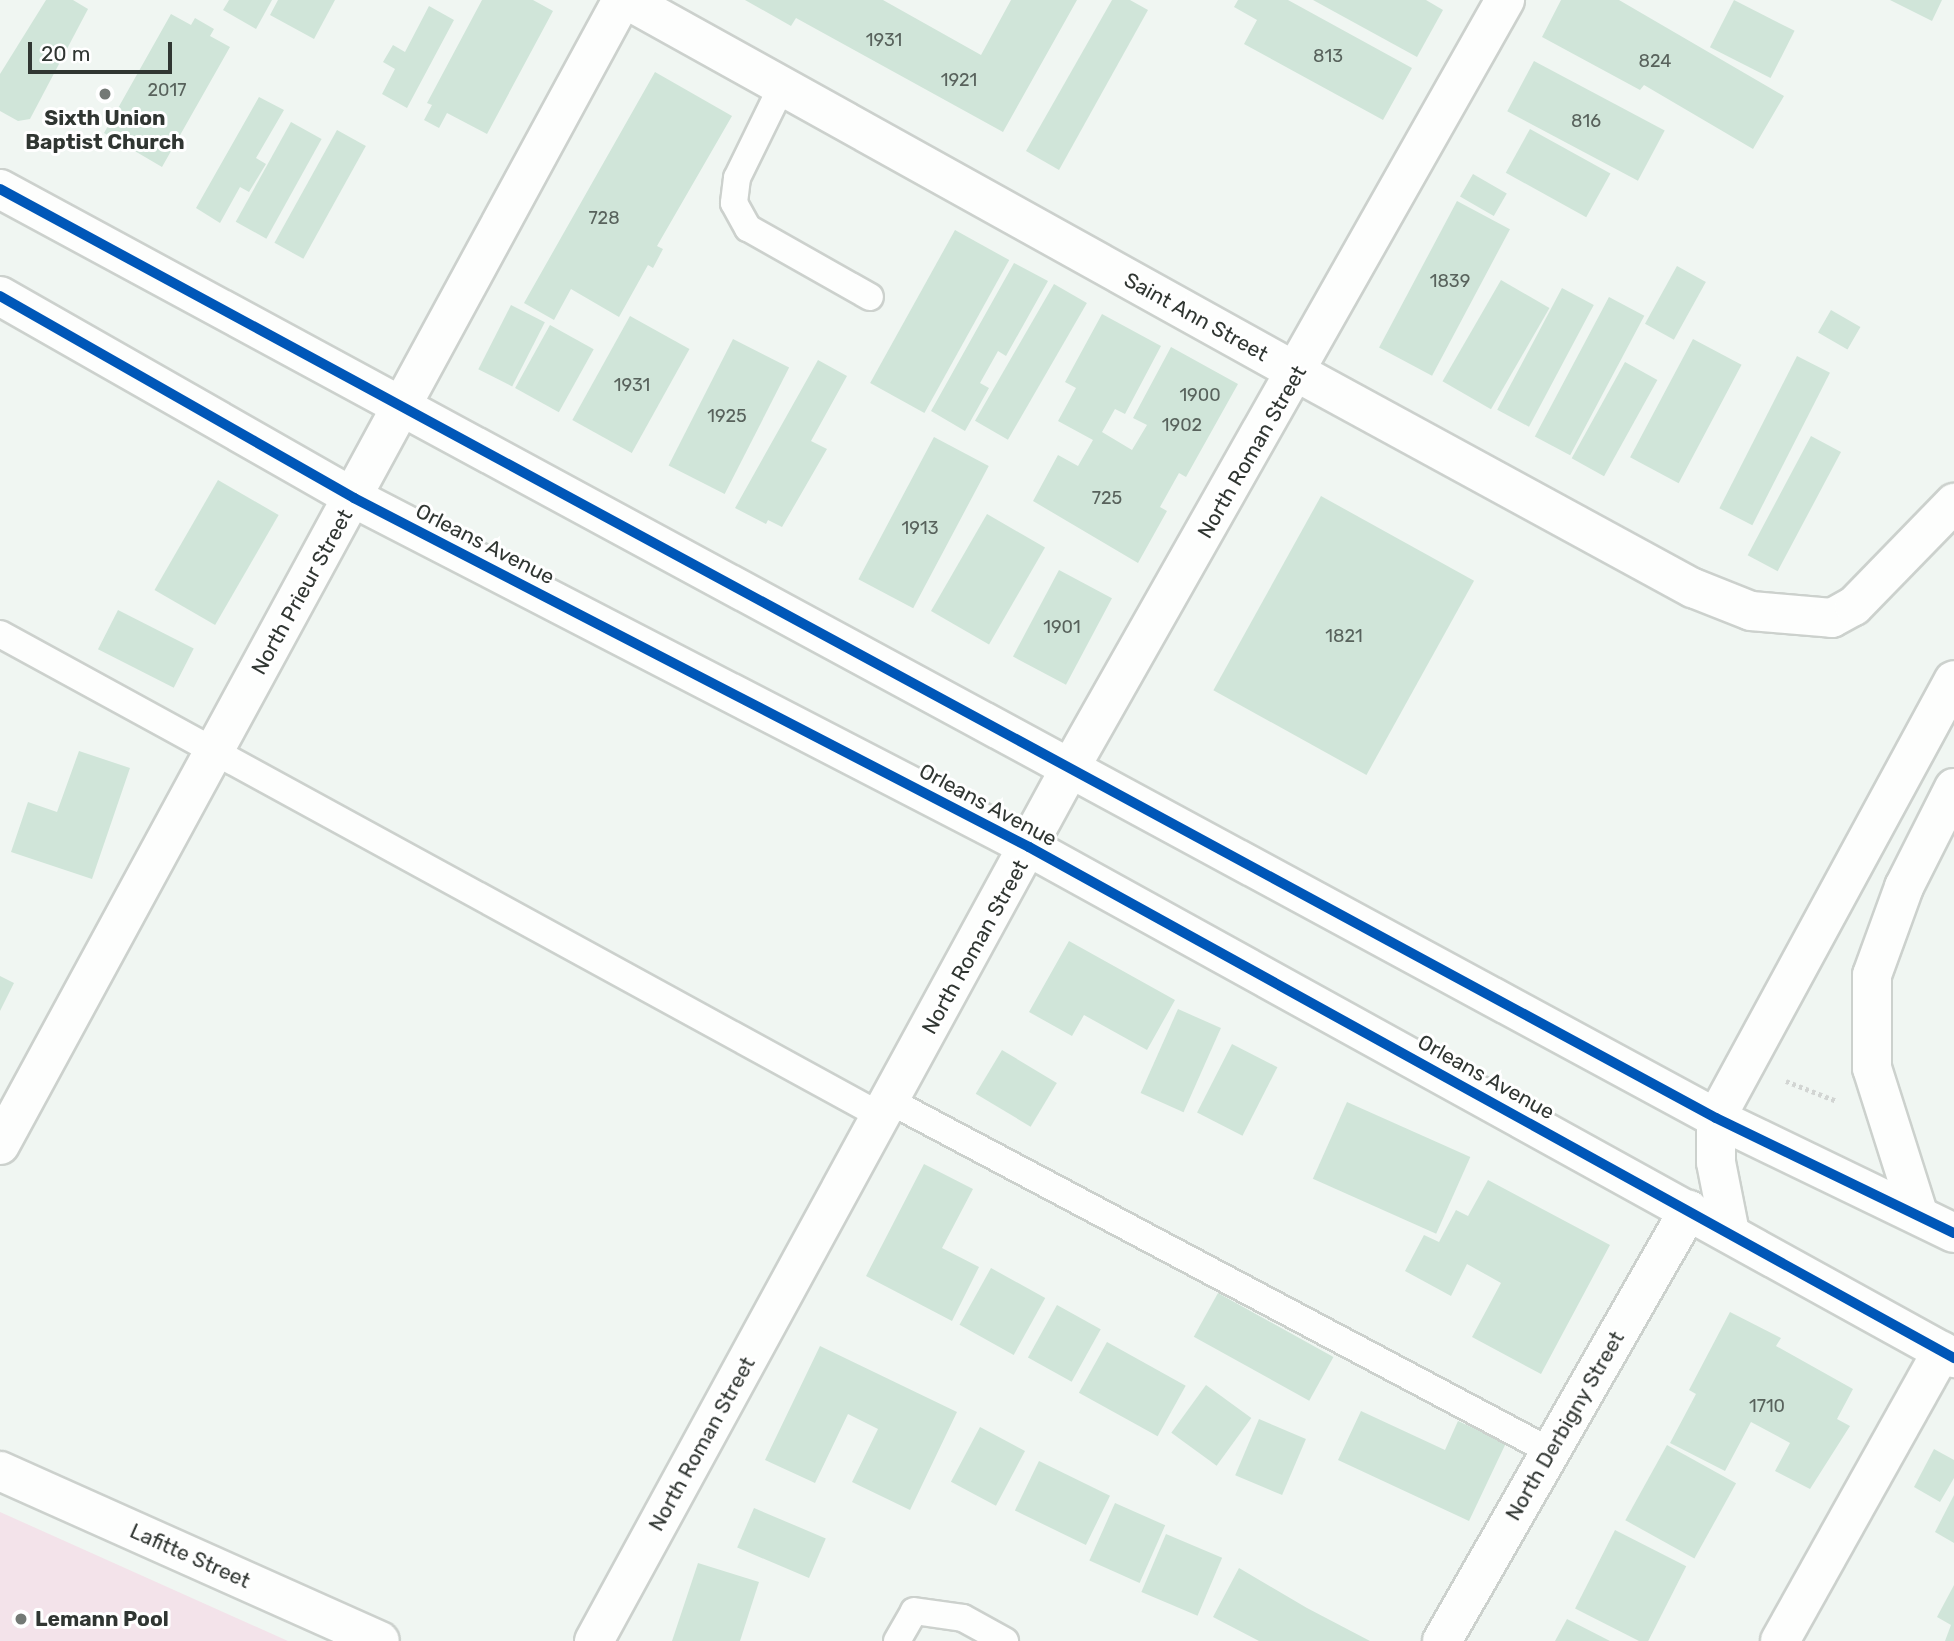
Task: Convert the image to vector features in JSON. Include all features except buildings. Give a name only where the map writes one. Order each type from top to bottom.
[{"type":"main road","name":"Saint Ann Street","points":[[625,0],[1298,373],[1693,588],[1751,611],[1798,618],[1832,618],[1854,606],[1954,503]]},
{"type":"main road","name":"North Prieur Street","points":[[0,1145],[625,0]]},
{"type":"main road","name":"North Roman Street","points":[[594,1641],[1069,770],[1298,373],[1505,0]]},
{"type":"main road","points":[[0,189],[1716,1118],[1918,1213],[1954,1233]]},
{"type":"main road","name":"Orleans Avenue","points":[[0,296],[354,498],[1029,847],[1948,1354]]},
{"type":"main road","points":[[1730,1233],[1716,1162],[1716,1118],[1954,680]]},
{"type":"main road","points":[[1918,1213],[1872,1068],[1872,975],[1904,887],[1954,788]]},
{"type":"main road","name":"North Derbigny Street","points":[[1442,1641],[1689,1210]]},
{"type":"main road","points":[[1780,1641],[1948,1354]]},
{"type":"main road","name":"Lafitte Street","points":[[0,1471],[380,1641]]},
{"type":"lane","points":[[782,86],[737,178],[734,202],[748,228],[870,297]]},
{"type":"lane","points":[[0,634],[886,1109],[1550,1451]]},
{"type":"lane","points":[[897,1641],[914,1611],[963,1618],[1005,1641]]},
{"type":"path","points":[[1778,1078],[1847,1105]]},
{"type":"shaded area","points":[[0,1512],[288,1641],[0,1641]]},
{"type":"cycle path","points":[[0,189],[1716,1118],[1954,1233]]},
{"type":"cycle path","points":[[0,296],[354,498],[1029,847],[1954,1358]]},
{"type":"place","name":"Sixth Union Baptist Church","points":[[105,94]]},
{"type":"place","name":"Lemann Pool","points":[[21,1619]]}]
